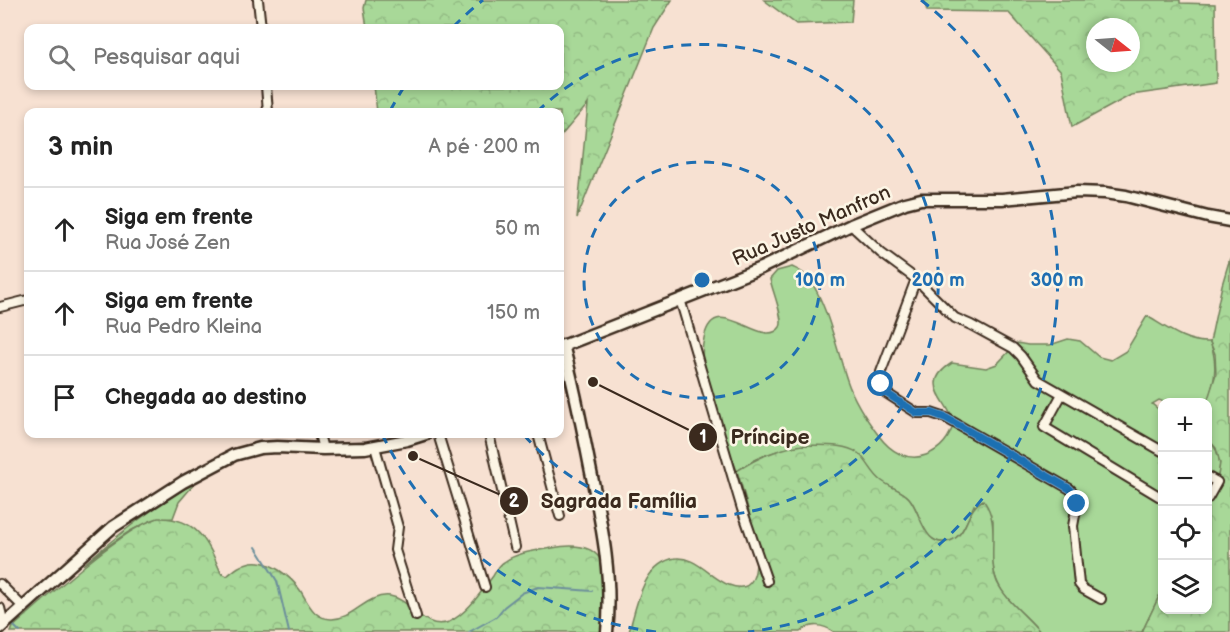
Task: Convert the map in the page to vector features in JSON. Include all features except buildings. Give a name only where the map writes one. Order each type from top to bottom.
[{"type":"main road","name":"Rua Justo Manfron","points":[[564,345],[774,263],[850,225],[921,199],[1011,199],[1077,192],[1126,196],[1230,221]]},
{"type":"main road","points":[[564,354],[573,380],[602,524],[609,589],[606,632]]},
{"type":"main road","points":[[2,626],[113,527],[183,482],[234,455],[260,448],[277,447],[323,449],[375,447],[413,438]]},
{"type":"street","points":[[258,0],[261,24]]},
{"type":"street","points":[[266,90],[268,108]]},
{"type":"street","points":[[850,225],[881,253],[916,279],[960,321],[1012,348],[1021,356],[1038,380],[1158,449]]},
{"type":"street","points":[[916,279],[881,372],[881,384],[886,393],[917,413],[932,413],[946,418],[1070,489],[1076,496],[1077,504],[1072,526],[1079,584],[1083,589],[1101,599]]},
{"type":"street","points":[[680,299],[742,509],[767,581]]},
{"type":"street","points":[[0,307],[24,301]]},
{"type":"street","points":[[1062,394],[1044,427],[1158,496]]},
{"type":"street","points":[[320,438],[323,449]]},
{"type":"street","points":[[439,438],[485,587]]},
{"type":"street","points":[[490,438],[515,547]]},
{"type":"street","points":[[539,438],[560,516]]},
{"type":"street","points":[[375,447],[398,526],[395,550],[416,616]]},
{"type":"street","points":[[1212,479],[1217,482],[1212,491]]},
{"type":"street","points":[[0,584],[23,607]]},
{"type":"street","points":[[0,608],[2,626]]},
{"type":"green space","points":[[366,0],[672,0],[654,28],[577,218],[588,104],[564,132],[564,108],[377,108],[374,90],[564,90],[564,24],[366,24],[364,8]]},
{"type":"green space","points":[[764,0],[853,0],[851,22],[796,24]]},
{"type":"green space","points":[[924,0],[1180,0],[1180,3],[1215,4],[1216,83],[1131,95],[1072,127],[1061,71],[1008,12],[927,11]]},
{"type":"green space","points":[[1230,258],[1230,632],[1142,632],[1158,598],[1158,614],[1212,614],[1212,492],[1220,463],[1216,448],[1212,444],[1212,398],[1208,398],[1216,374],[1215,354],[1210,342]]},
{"type":"green space","points":[[792,267],[804,274],[811,282],[830,323],[843,369],[861,410],[883,441],[900,454],[912,457],[932,453],[945,442],[950,433],[954,422],[936,385],[937,378],[942,371],[952,363],[986,368],[997,364],[1017,343],[1050,345],[1068,339],[1080,341],[1099,357],[1111,360],[1126,351],[1147,316],[1185,337],[1210,342],[1215,372],[1208,398],[1158,398],[1158,401],[1152,404],[1158,409],[1158,598],[1142,632],[1040,632],[1011,602],[997,581],[992,559],[993,520],[974,505],[958,536],[947,542],[933,539],[925,530],[909,498],[882,482],[856,453],[847,449],[837,446],[788,448],[768,454],[737,471],[707,387],[702,353],[704,338],[710,324],[718,319],[728,319],[762,332],[772,333],[780,327],[780,312],[770,279],[777,271]]},
{"type":"green space","points":[[1212,444],[1220,462],[1212,492]]},
{"type":"green space","points":[[803,445],[838,446],[858,453],[879,478],[909,498],[924,528],[934,540],[941,542],[956,538],[977,504],[983,500],[992,519],[993,561],[997,582],[1011,602],[1040,632],[834,632],[817,626],[808,627],[800,632],[629,632],[647,579],[661,563],[671,559],[687,560],[722,582],[745,587],[753,578],[756,563],[755,543],[737,471],[768,454]]},
{"type":"green space","points":[[196,482],[179,502],[173,518],[160,519],[136,528],[83,565],[166,500]]},
{"type":"green space","points":[[158,518],[171,519],[192,527],[206,542],[221,573],[227,576],[235,569],[251,562],[265,563],[279,570],[296,585],[316,613],[331,619],[346,615],[374,598],[390,596],[398,598],[432,623],[449,622],[468,608],[499,566],[509,559],[527,552],[552,548],[574,546],[589,549],[599,557],[604,568],[606,582],[602,632],[11,632],[13,627],[97,556],[133,530]]},
{"type":"waterway","points":[[256,547],[277,581],[289,632]]},
{"type":"waterway","points":[[469,632],[496,617],[504,607],[522,593],[538,587],[592,591]]},
{"type":"waterway","points":[[14,626],[20,632]]},
{"type":"place","name":"Príncipe","points":[[593,382]]},
{"type":"place","name":"Sagrada Família","points":[[413,456]]},
{"type":"route","points":[[881,384],[886,393],[917,413],[938,414],[1070,489],[1076,496],[1077,504]]}]
